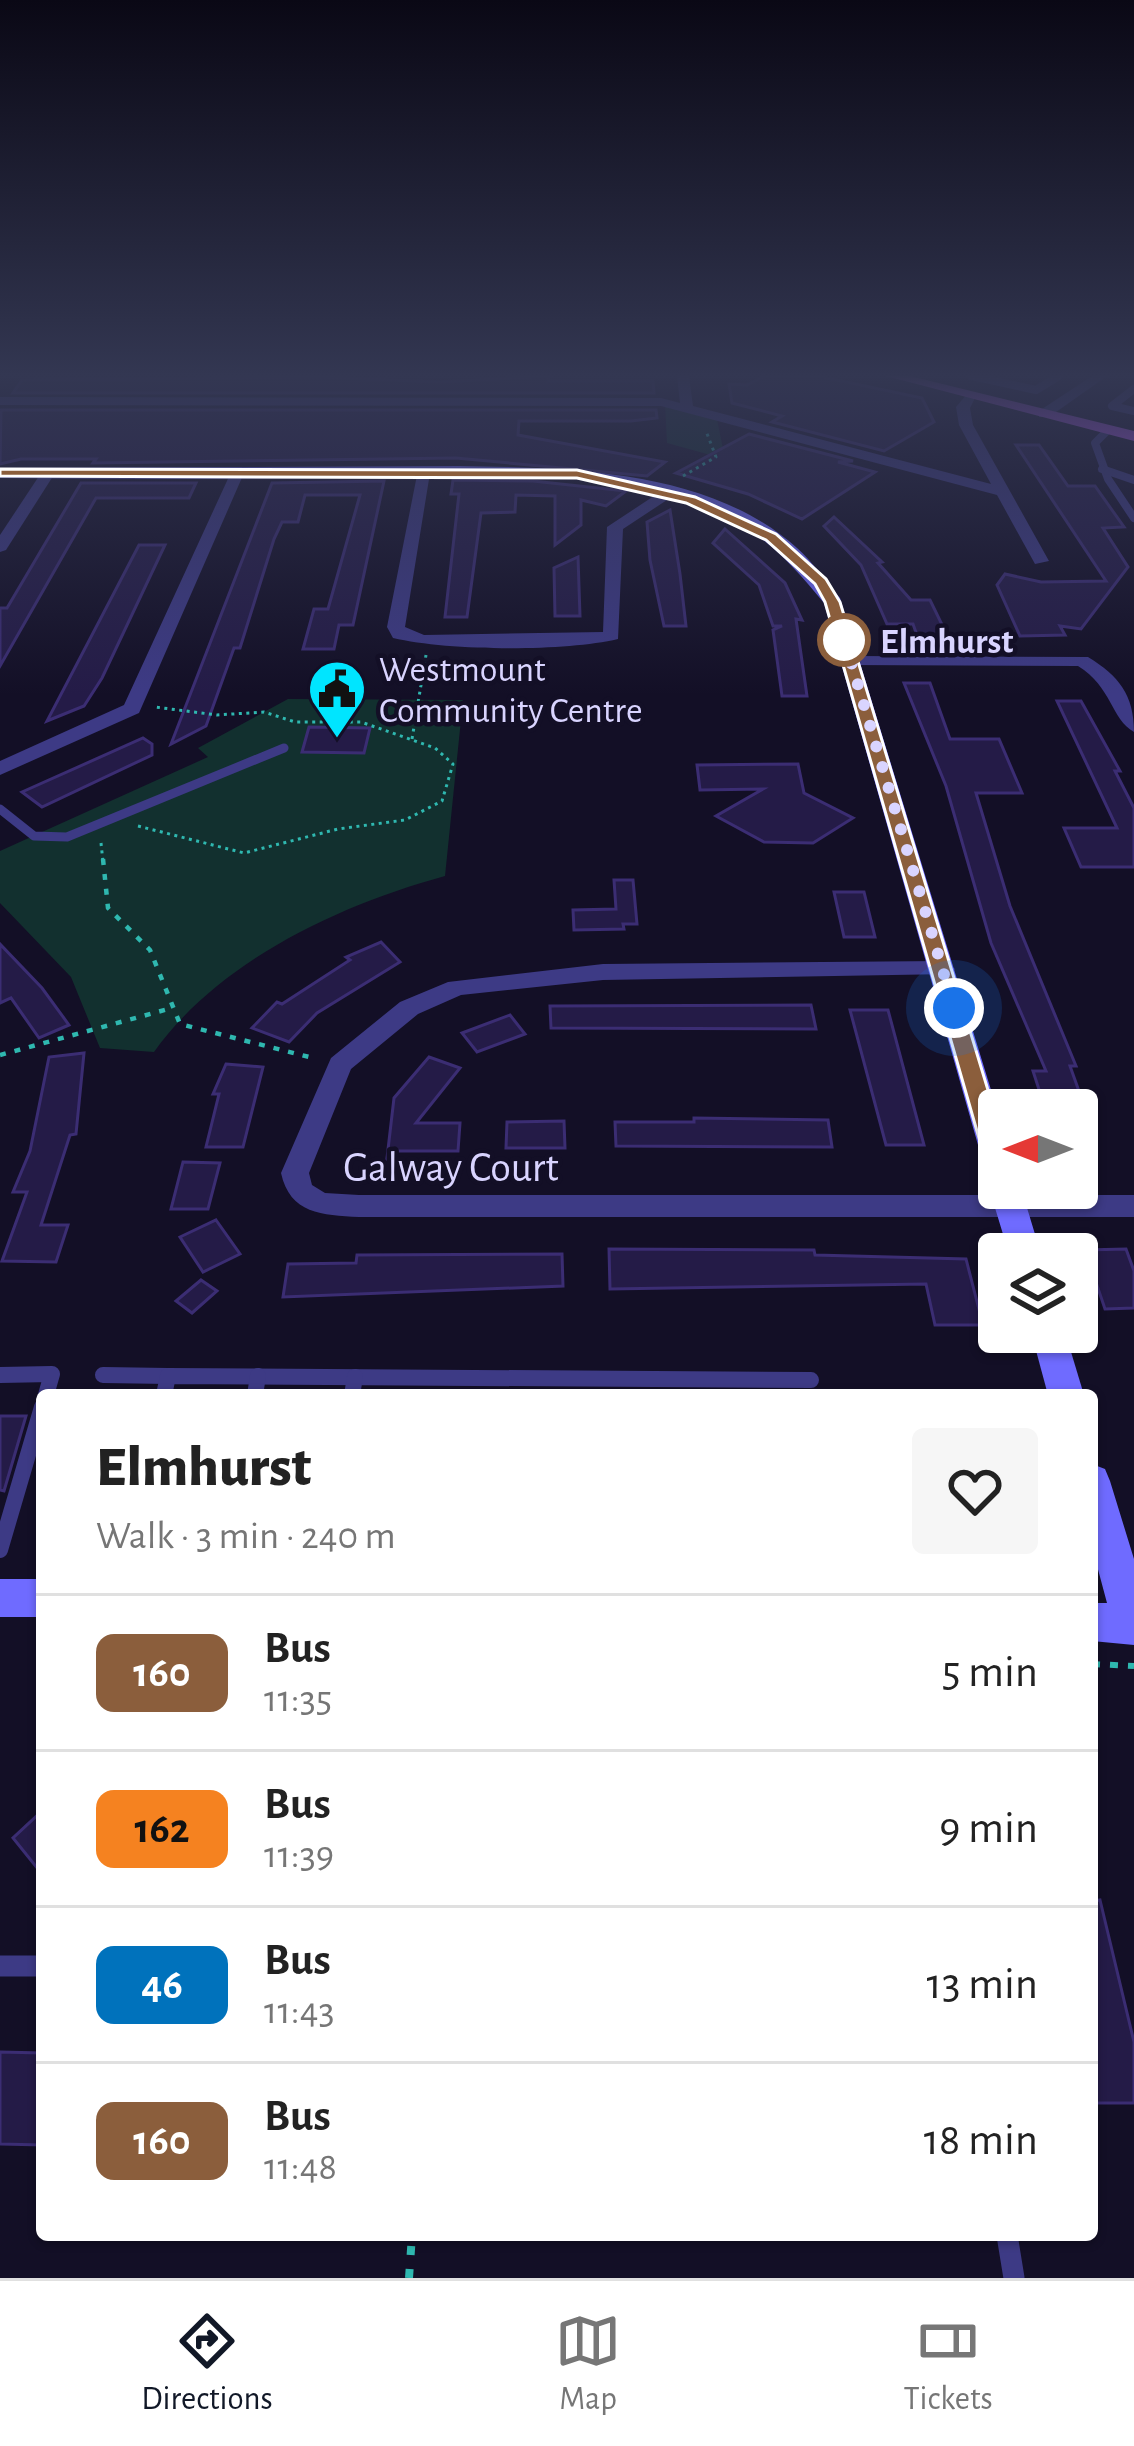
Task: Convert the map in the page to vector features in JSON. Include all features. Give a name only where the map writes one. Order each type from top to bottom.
[{"type":"street","points":[[0,548],[42,482]]},
{"type":"street","points":[[0,769],[135,705],[233,482]]},
{"type":"street","points":[[421,482],[396,626],[399,634],[429,640],[591,640],[612,635],[615,526],[662,492]]},
{"type":"street","points":[[616,482],[735,516],[788,549],[833,602],[978,1092]]},
{"type":"street","points":[[968,482],[1000,491]]},
{"type":"street","points":[[996,482],[1041,561]]},
{"type":"street","points":[[850,661],[1082,662],[1108,676],[1134,726]]},
{"type":"street","name":"Galway Court","points":[[943,968],[602,972],[457,988],[409,1008],[340,1064],[295,1173],[299,1190],[320,1204],[978,1196]]},
{"type":"street","points":[[1098,1202],[1134,1205]]},
{"type":"street","points":[[1054,1353],[1064,1389]]},
{"type":"street","points":[[1098,1504],[1134,1623],[1098,1622]]},
{"type":"street","points":[[0,1598],[36,1598]]},
{"type":"lane","points":[[1111,482],[1134,518]]},
{"type":"lane","points":[[0,809],[44,838],[93,829],[284,748]]},
{"type":"lane","points":[[0,1375],[52,1374],[48,1389]]},
{"type":"lane","points":[[103,1375],[258,1376],[353,1386],[645,1387],[811,1380]]},
{"type":"lane","points":[[165,1389],[168,1376]]},
{"type":"lane","points":[[256,1389],[258,1376]]},
{"type":"lane","points":[[0,1550],[36,1427]]},
{"type":"lane","points":[[0,1966],[36,1966]]},
{"type":"lane","points":[[1007,2241],[1014,2278]]},
{"type":"path","points":[[662,492],[677,482]]},
{"type":"path","points":[[412,739],[429,640]]},
{"type":"path","points":[[115,820],[244,853],[338,829],[405,820],[442,801],[453,764],[412,739],[361,722],[295,722],[264,712],[217,715],[135,705]]},
{"type":"path","points":[[93,829],[105,851],[108,908],[150,950],[172,1008],[190,1031],[340,1064]]},
{"type":"path","points":[[0,1055],[172,1008]]},
{"type":"path","points":[[1098,1664],[1134,1666]]},
{"type":"path","points":[[410,2278],[412,2241]]},
{"type":"green space","points":[[288,699],[463,700],[445,876],[364,903],[284,941],[212,990],[154,1052],[100,1048],[71,977],[0,903],[0,851],[208,757],[198,748]]},
{"type":"building","points":[[384,482],[353,625],[339,625],[334,649],[303,649],[314,609],[328,609],[360,495],[305,495],[298,522],[282,522],[274,539],[240,648],[234,648],[206,726],[171,744],[272,483]]},
{"type":"building","points":[[453,482],[545,482],[626,491],[606,506],[581,500],[581,525],[555,545],[555,496],[516,495],[515,512],[481,513],[467,617],[445,617],[459,494],[451,494]]},
{"type":"building","points":[[708,482],[859,482],[802,519],[748,494]]},
{"type":"building","points":[[1041,482],[1095,486],[1124,527],[1103,528],[1128,567],[1081,629],[1060,626],[1065,635],[1020,636],[997,585],[1005,574],[1041,582],[1106,581]]},
{"type":"building","points":[[81,483],[196,483],[189,498],[96,498],[0,666],[0,608],[7,608]]},
{"type":"building","points":[[670,510],[686,626],[664,626],[650,560],[647,522]]},
{"type":"building","points":[[834,517],[882,562],[878,563],[911,600],[930,600],[950,641],[919,641],[913,624],[887,624],[861,565],[824,526]]},
{"type":"building","points":[[725,529],[785,583],[802,620],[796,619],[807,696],[782,696],[773,630],[782,626],[773,626],[759,585],[713,543]]},
{"type":"building","points":[[139,545],[165,545],[102,678],[84,706],[47,721]]},
{"type":"building","points":[[578,557],[580,616],[555,616],[554,568]]},
{"type":"building","points":[[904,683],[930,683],[950,739],[999,739],[1022,793],[976,793],[1010,906],[1076,1066],[1070,1066],[1078,1089],[1039,1089],[1033,1071],[1046,1071],[991,943],[946,786]]},
{"type":"building","points":[[1057,701],[1081,701],[1120,771],[1115,771],[1134,808],[1134,867],[1081,867],[1064,828],[1117,828]]},
{"type":"building","name":"Westmount Community Centre","points":[[309,727],[370,728],[364,753],[302,752]]},
{"type":"building","points":[[143,738],[152,744],[152,755],[42,807],[22,792]]},
{"type":"building","points":[[798,764],[804,793],[853,818],[813,843],[764,842],[716,816],[763,789],[700,790],[697,765]]},
{"type":"building","points":[[614,880],[633,880],[637,924],[623,924],[624,929],[574,930],[573,910],[616,909]]},
{"type":"building","points":[[834,892],[864,892],[875,937],[844,937]]},
{"type":"building","points":[[381,942],[400,962],[317,1013],[289,1042],[252,1028],[277,1002],[282,1004],[350,960],[346,957]]},
{"type":"building","points":[[0,944],[69,1025],[39,1038],[11,998],[0,1003]]},
{"type":"building","points":[[811,1005],[816,1029],[551,1028],[550,1006]]},
{"type":"building","points":[[850,1010],[888,1010],[924,1145],[886,1145]]},
{"type":"building","points":[[510,1015],[525,1034],[477,1052],[462,1033]]},
{"type":"building","points":[[84,1053],[76,1134],[70,1135],[41,1225],[68,1225],[56,1262],[2,1261],[27,1192],[13,1192],[30,1151],[49,1057]]},
{"type":"building","points":[[429,1057],[460,1068],[416,1123],[460,1123],[458,1151],[393,1151],[387,1158],[394,1098]]},
{"type":"building","points":[[226,1064],[263,1067],[243,1147],[206,1147],[219,1094],[213,1094]]},
{"type":"building","points":[[694,1118],[828,1120],[832,1147],[616,1146],[615,1122],[694,1122]]},
{"type":"building","points":[[564,1121],[565,1148],[506,1148],[507,1122]]},
{"type":"building","points":[[183,1162],[220,1163],[208,1209],[171,1209]]},
{"type":"building","points":[[216,1220],[240,1254],[203,1272],[180,1237]]},
{"type":"building","points":[[609,1249],[814,1250],[815,1255],[966,1259],[978,1325],[935,1325],[926,1284],[610,1289]]},
{"type":"building","points":[[1126,1249],[1134,1271],[1134,1308],[1105,1309],[1098,1288],[1098,1250]]},
{"type":"building","points":[[562,1254],[563,1286],[283,1297],[288,1264],[356,1263],[357,1255]]},
{"type":"building","points":[[201,1280],[217,1291],[192,1313],[176,1301]]},
{"type":"building","points":[[0,1416],[26,1416],[4,1491],[0,1490]]},
{"type":"building","points":[[36,1817],[36,1867],[13,1838]]},
{"type":"building","points":[[1098,1900],[1134,2042],[1134,2103],[1098,2103]]},
{"type":"building","points":[[0,2052],[36,2053],[36,2145],[0,2144]]},
{"type":"bus line","name":"160","points":[[630,482],[754,526],[788,549],[821,582],[833,602],[978,1092]]},
{"type":"place","name":"Elmhurst","points":[[844,640]]},
{"type":"place","name":"Westmount Community Centre","points":[[337,740]]},
{"type":"route","points":[[844,640],[842,631],[954,1008]]}]
